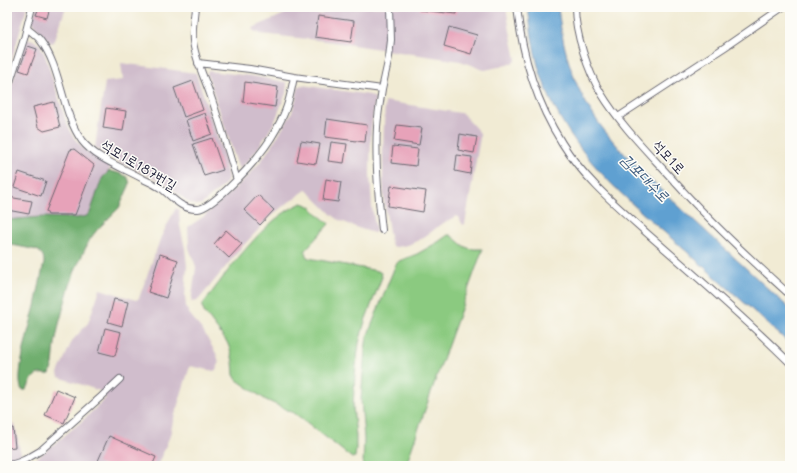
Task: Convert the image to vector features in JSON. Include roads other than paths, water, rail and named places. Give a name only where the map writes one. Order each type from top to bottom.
[{"type":"lane","points":[[7,91],[32,7]]},
{"type":"lane","points":[[195,7],[192,30],[195,53],[228,148],[237,180]]},
{"type":"lane","points":[[382,230],[377,191],[377,127],[391,40],[390,7]]},
{"type":"lane","points":[[517,7],[527,65],[541,106],[562,144],[577,165],[589,179],[621,209],[764,336],[790,363]]},
{"type":"lane","name":"석모1로","points":[[575,7],[579,38],[593,78],[618,117],[699,208],[790,295]]},
{"type":"lane","points":[[618,117],[783,7]]},
{"type":"lane","name":"석모1로187번길","points":[[27,28],[40,40],[46,49],[67,109],[76,130],[83,141],[105,159],[150,182],[185,207],[192,209],[199,209],[207,206],[220,196],[237,180],[270,141],[288,106],[294,77]]},
{"type":"lane","points":[[198,63],[382,89]]},
{"type":"lane","points":[[7,465],[14,464],[40,451],[120,379]]},
{"type":"water","name":"김포대수로","points":[[528,7],[558,7],[563,38],[571,69],[588,107],[599,124],[639,169],[790,309],[790,344],[628,200],[609,182],[576,143],[562,121],[543,81],[535,54]]}]
